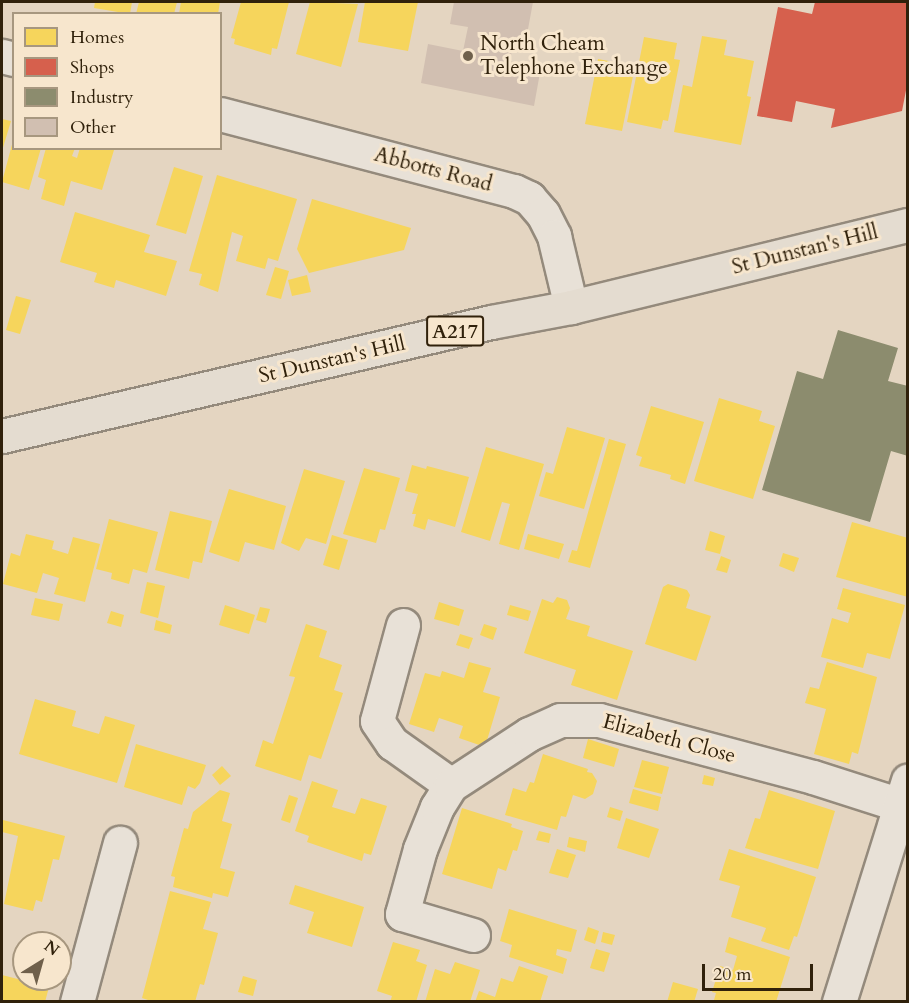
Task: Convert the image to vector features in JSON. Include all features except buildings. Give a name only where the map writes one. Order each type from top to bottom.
[{"type":"highway","name":"St Dunstan's Hill","points":[[2,436],[490,322],[571,307],[908,225]]},
{"type":"street","name":"Abbotts Road","points":[[222,115],[514,191],[529,198],[543,214],[554,236],[571,307]]},
{"type":"street","points":[[403,625],[377,721],[392,743],[451,785]]},
{"type":"street","name":"Elizabeth Close","points":[[473,935],[402,914],[420,849],[437,807],[451,785],[529,734],[560,720],[579,718],[598,720],[813,777],[904,793]]},
{"type":"street","points":[[839,1002],[904,793]]},
{"type":"street","points":[[77,1002],[120,843]]},
{"type":"place","name":"North Cheam Telephone Exchange","points":[[468,56]]}]
